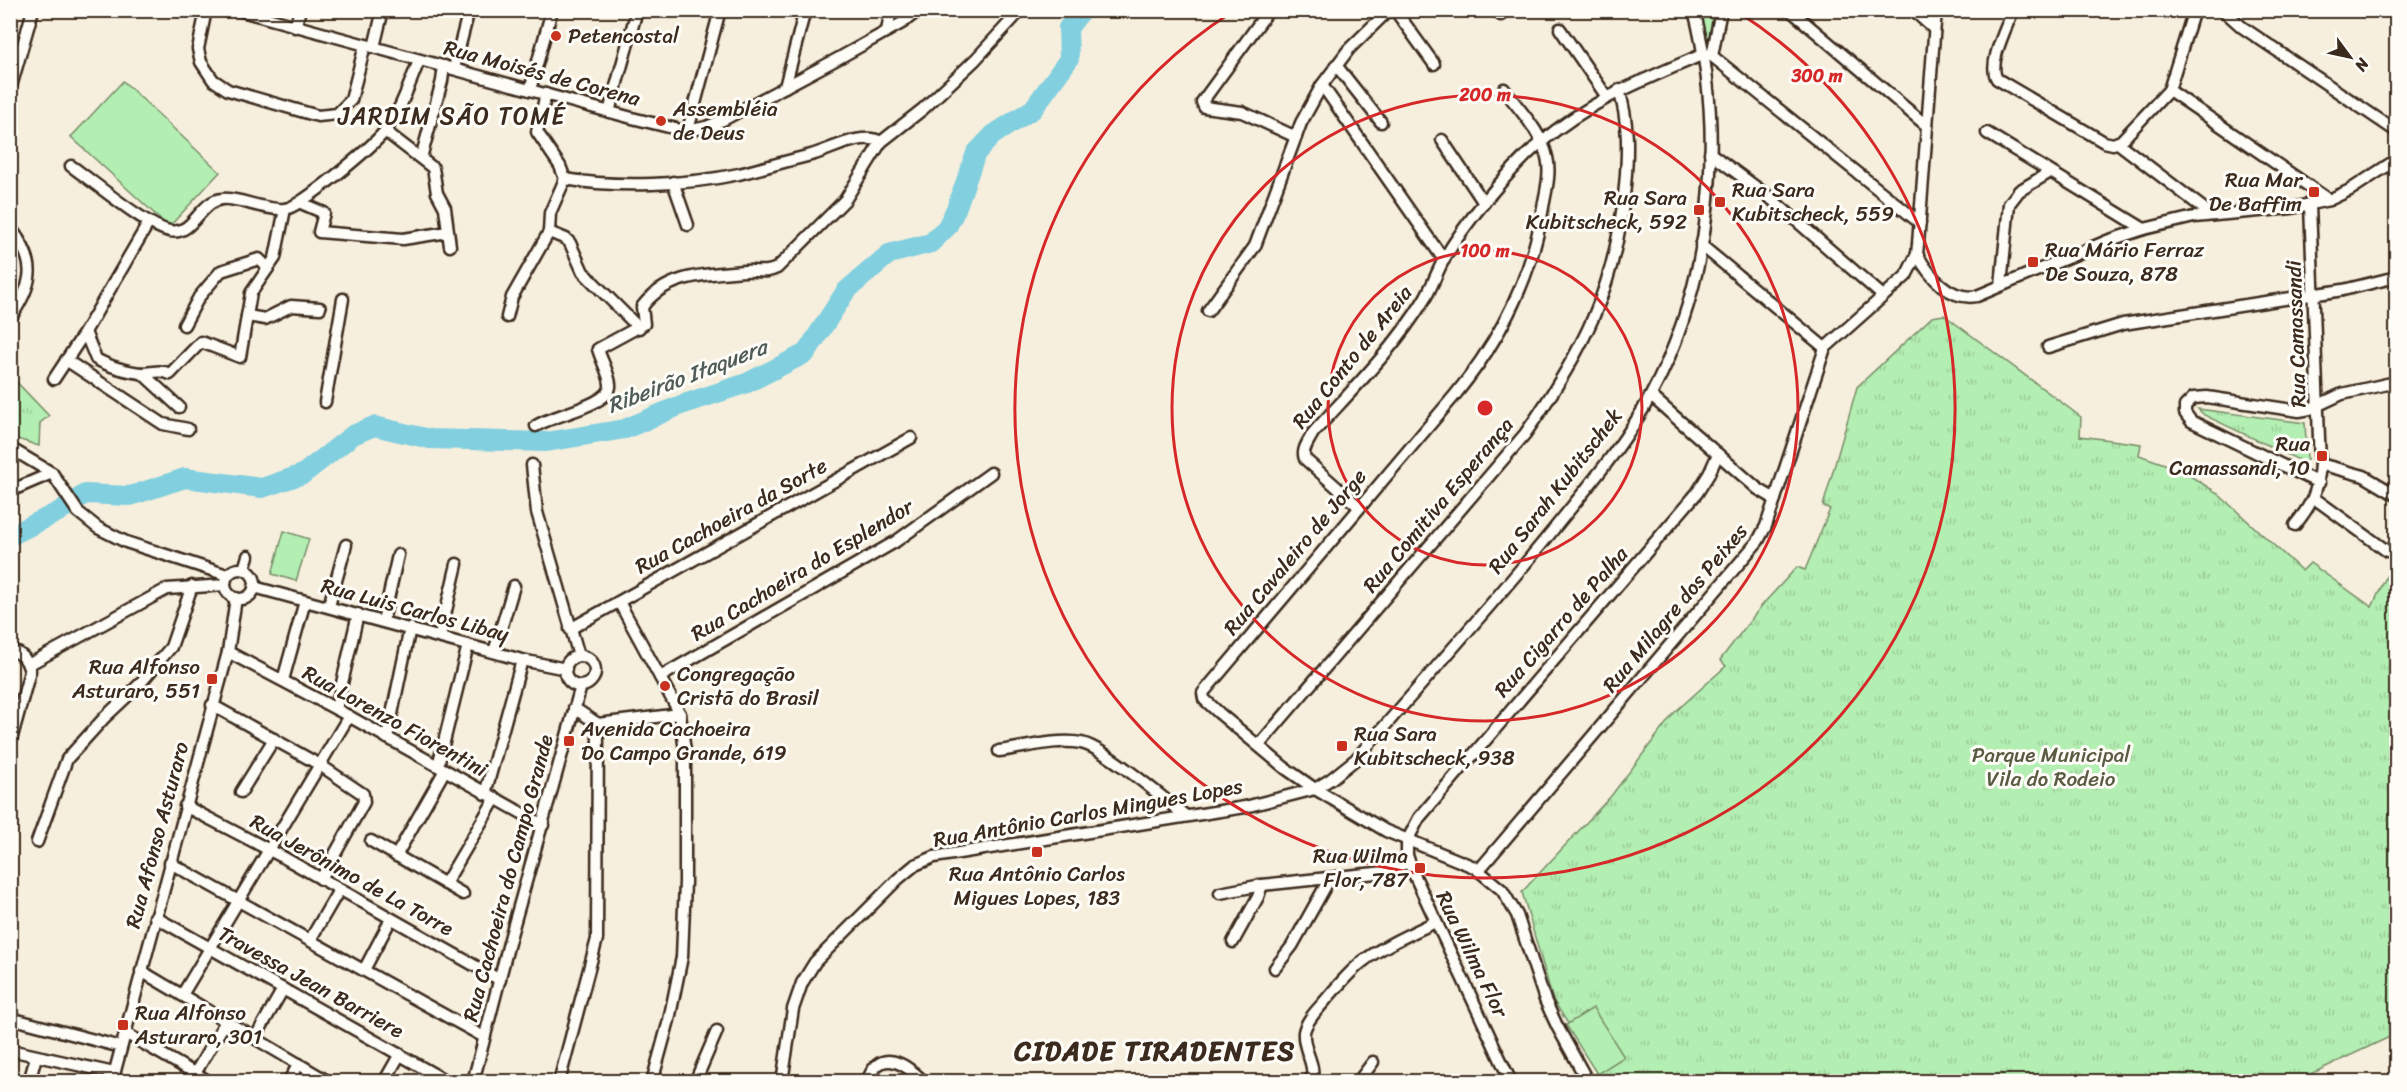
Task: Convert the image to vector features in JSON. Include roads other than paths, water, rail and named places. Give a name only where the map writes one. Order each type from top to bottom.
[{"type":"street","points":[[10,90],[33,10]]},
{"type":"street","points":[[206,10],[198,49],[201,62],[213,80],[228,90],[318,116],[337,114],[351,100],[383,10]]},
{"type":"street","name":"Rua Moisés de Corena","points":[[238,10],[609,112],[688,130],[706,127],[723,120],[887,31],[919,10]]},
{"type":"street","points":[[295,27],[300,10]]},
{"type":"street","points":[[421,158],[441,85],[469,10]]},
{"type":"street","points":[[530,90],[552,10]]},
{"type":"street","points":[[609,112],[637,10]]},
{"type":"street","points":[[688,130],[720,10]]},
{"type":"street","points":[[785,87],[806,10]]},
{"type":"street","points":[[887,31],[891,10]]},
{"type":"street","points":[[536,426],[545,419],[595,404],[608,393],[610,385],[597,349],[639,328],[645,321],[641,311],[645,302],[666,285],[690,276],[748,271],[765,273],[777,268],[845,200],[880,142],[923,109],[975,60],[1021,10]]},
{"type":"street","points":[[1208,311],[1255,246],[1296,137],[1322,85],[1363,34],[1389,10]]},
{"type":"street","points":[[1395,10],[1434,64]]},
{"type":"street","name":"Rua Sarah Kubitschek","points":[[1315,789],[1338,775],[1356,759],[1515,576],[1614,452],[1651,396],[1687,308],[1701,245],[1708,193],[1710,153],[1708,55],[1694,10]]},
{"type":"street","points":[[1721,10],[1708,55],[1722,63],[1920,222]]},
{"type":"street","points":[[1790,10],[1927,126]]},
{"type":"street","points":[[1913,10],[1934,29]]},
{"type":"street","name":"Rua Milagre dos Peixes","points":[[1479,870],[1753,548],[1762,535],[1775,499],[1825,348],[1906,276],[1917,254],[1936,10]]},
{"type":"street","points":[[2013,10],[1996,56],[1994,70],[1997,79],[2104,141],[2118,143],[2212,215]]},
{"type":"street","points":[[2118,143],[2134,130],[2169,90],[2194,10]]},
{"type":"street","points":[[2223,10],[2242,27],[2397,131]]},
{"type":"street","points":[[1266,14],[1202,102],[1204,107],[1242,112],[1296,137]]},
{"type":"street","points":[[1560,29],[1607,97]]},
{"type":"street","name":"Rua Conto de Areia","points":[[1359,507],[1305,459],[1303,455],[1305,447],[1313,434],[1407,325],[1425,300],[1444,260],[1484,203],[1542,142],[1568,121],[1619,90],[1708,55]]},
{"type":"street","points":[[71,166],[149,222],[174,232],[183,230],[212,202],[223,198],[255,206],[285,209],[301,202],[386,131],[398,111],[419,61]]},
{"type":"street","points":[[1336,65],[1381,122]]},
{"type":"street","points":[[1322,85],[1444,260]]},
{"type":"street","points":[[1504,88],[1542,142]]},
{"type":"street","name":"Rua Comitiva Esperança","points":[[1259,746],[1525,434],[1577,355],[1605,289],[1623,212],[1628,132],[1626,113],[1619,90]]},
{"type":"street","points":[[2169,90],[2329,200]]},
{"type":"street","points":[[507,317],[512,297],[549,232],[550,213],[565,179],[561,166],[537,132],[546,94]]},
{"type":"street","points":[[386,131],[434,168],[438,193],[445,208],[450,246]]},
{"type":"street","points":[[1987,133],[2144,229]]},
{"type":"street","points":[[565,179],[599,185],[709,179],[738,174],[826,151],[865,137],[880,142]]},
{"type":"street","points":[[1442,140],[1484,203]]},
{"type":"street","name":"Rua Cavaleiro de Jorge","points":[[1542,142],[1548,159],[1543,212],[1533,256],[1522,288],[1504,325],[1471,376],[1203,693],[1204,699],[1209,704],[1285,768],[1315,789],[1386,831],[1479,870],[1502,890],[1517,915],[1545,1000],[1588,1082]]},
{"type":"street","points":[[1710,153],[1768,196],[1883,296]]},
{"type":"street","points":[[1917,254],[1940,284],[1955,295],[1966,298],[1977,296],[2107,241],[2144,229],[2212,215],[2310,205],[2329,200],[2359,185],[2397,160]]},
{"type":"street","points":[[2001,285],[2009,204],[2019,191],[2050,172]]},
{"type":"street","points":[[673,182],[688,225]]},
{"type":"street","points":[[301,202],[324,213],[319,232],[403,239],[448,232]]},
{"type":"street","name":"Rua Camassandi","points":[[2295,525],[2314,498],[2319,483],[2320,464],[2310,205]]},
{"type":"street","points":[[85,332],[96,359],[108,365],[142,373],[162,370],[170,374],[201,342],[240,357],[251,293],[275,258],[285,209]]},
{"type":"street","points":[[54,379],[85,332],[149,222]]},
{"type":"street","points":[[10,227],[29,260],[30,277],[27,292],[10,319]]},
{"type":"street","points":[[549,232],[570,243],[583,272],[639,328]]},
{"type":"street","points":[[1701,245],[1825,348]]},
{"type":"street","points":[[184,325],[199,297],[221,271],[259,259],[268,268]]},
{"type":"street","points":[[2048,347],[2123,324],[2315,294],[2397,277]]},
{"type":"street","points":[[324,402],[344,299]]},
{"type":"street","points":[[247,316],[265,319],[291,306],[320,308]]},
{"type":"street","points":[[66,360],[163,424],[188,429]]},
{"type":"street","points":[[142,373],[179,408]]},
{"type":"street","points":[[2319,483],[2191,421],[2185,413],[2185,406],[2193,398],[2207,397],[2287,411],[2299,411],[2342,394],[2397,382]]},
{"type":"street","points":[[1651,396],[1758,489],[1775,499]]},
{"type":"street","name":"Rua Cachoeira da Sorte","points":[[570,629],[911,438]]},
{"type":"street","points":[[10,448],[52,473],[78,512],[98,528],[126,542],[226,580]]},
{"type":"street","name":"Rua Cigarro de Palha","points":[[1407,841],[1419,818],[1697,493],[1718,454]]},
{"type":"street","points":[[2320,464],[2364,476],[2397,495]]},
{"type":"street","points":[[532,465],[537,512],[570,629],[579,656],[591,661],[595,667],[593,679],[581,686],[569,681],[566,669],[568,663],[579,656]]},
{"type":"street","points":[[10,491],[52,473]]},
{"type":"street","name":"Rua Cachoeira do Esplendor","points":[[660,677],[895,542],[991,473]]},
{"type":"street","points":[[2314,498],[2387,551]]},
{"type":"street","points":[[329,606],[346,545]]},
{"type":"street","points":[[383,621],[398,555]]},
{"type":"street","points":[[244,569],[248,556]]},
{"type":"street","points":[[440,636],[457,564]]},
{"type":"street","points":[[28,665],[167,589],[226,580],[235,569],[244,569],[253,576],[255,587],[250,595],[236,598],[228,593],[226,580]]},
{"type":"street","points":[[37,842],[67,759],[105,717],[138,686],[171,647],[192,586]]},
{"type":"street","points":[[494,652],[514,586]]},
{"type":"street","name":"Rua Luis Carlos Libay","points":[[255,587],[522,660],[566,669]]},
{"type":"street","name":"Rua Afonso Asturaro","points":[[113,1077],[228,652],[236,598]]},
{"type":"street","points":[[283,680],[305,601]]},
{"type":"street","points":[[619,602],[680,714],[685,751],[685,930],[669,1020],[652,1082]]},
{"type":"street","points":[[336,709],[358,614]]},
{"type":"street","points":[[387,738],[410,628]]},
{"type":"street","points":[[396,856],[441,768],[468,645]]},
{"type":"street","points":[[10,650],[21,654],[30,671],[10,744]]},
{"type":"street","name":"Rua Lorenzo Fiorentini","points":[[228,652],[349,716],[543,825]]},
{"type":"street","points":[[445,884],[490,796],[522,660]]},
{"type":"street","name":"Rua Cachoeira do Campo Grande","points":[[473,1082],[581,686]]},
{"type":"street","points":[[212,705],[320,765],[363,794],[364,802],[321,879]]},
{"type":"street","points":[[574,708],[597,724],[680,714]]},
{"type":"street","points":[[182,995],[349,716]]},
{"type":"street","points":[[559,1082],[597,939],[597,724]]},
{"type":"street","points":[[241,792],[274,739]]},
{"type":"street","points":[[999,751],[1064,742],[1082,743],[1099,751],[1186,816]]},
{"type":"street","name":"Rua Antônio Carlos Mingues Lopes","points":[[783,1082],[793,1009],[802,983],[815,962],[876,899],[915,866],[934,857],[1245,807],[1315,789]]},
{"type":"street","name":"Rua Jerônimo de La Torre","points":[[185,806],[270,850],[500,980]]},
{"type":"street","points":[[371,841],[464,894]]},
{"type":"street","name":"Rua Wilma Flor","points":[[1407,841],[1409,862],[1511,1082]]},
{"type":"street","points":[[1220,893],[1262,885],[1385,872],[1409,862]]},
{"type":"street","points":[[170,863],[239,899],[484,1037]]},
{"type":"street","points":[[1275,968],[1292,946],[1330,878]]},
{"type":"street","points":[[1233,942],[1258,897],[1262,885]]},
{"type":"street","points":[[310,940],[339,890]]},
{"type":"street","name":"Travessa Jean Barriere","points":[[155,916],[448,1082]]},
{"type":"street","points":[[364,970],[391,919]]},
{"type":"street","points":[[1311,1082],[1313,1071],[1304,1034],[1307,1024],[1316,1011],[1344,978],[1363,962],[1391,944],[1435,922]]},
{"type":"street","points":[[141,971],[329,1082]]},
{"type":"street","points":[[255,1038],[284,989]]},
{"type":"street","points":[[10,1018],[121,1047]]},
{"type":"street","points":[[192,1077],[226,1021]]},
{"type":"street","points":[[695,1082],[717,1031]]},
{"type":"street","points":[[125,1033],[192,1077],[210,1082]]},
{"type":"street","points":[[10,1050],[113,1077]]},
{"type":"street","points":[[384,1082],[400,1054]]},
{"type":"street","points":[[28,1082],[36,1057]]},
{"type":"street","points":[[867,1082],[872,1069],[887,1060],[902,1065],[924,1082]]},
{"type":"street","points":[[1358,1082],[1373,1062]]},
{"type":"street","points":[[288,1082],[299,1064]]},
{"type":"waterway","name":"Ribeirão Itaquera","points":[[10,536],[60,511],[85,494],[130,496],[185,478],[262,488],[303,474],[353,435],[374,426],[430,439],[546,442],[625,429],[681,405],[747,383],[806,353],[846,291],[889,254],[931,243],[947,227],[956,209],[976,153],[993,135],[1033,109],[1069,59],[1068,28],[1082,10]]},
{"type":"place","name":"Petencostal","points":[[556,36]]},
{"type":"place","name":"Assembléia de Deus","points":[[661,121]]},
{"type":"place","name":"Rua Mar De Baffim","points":[[2314,192]]},
{"type":"place","name":"Rua Sara Kubitscheck, 559","points":[[1720,202]]},
{"type":"place","name":"Rua Sara Kubitscheck, 592","points":[[1699,210]]},
{"type":"place","name":"Rua Mário Ferraz De Souza, 878","points":[[2033,262]]},
{"type":"place","name":"Rua Camassandi, 10","points":[[2322,456]]},
{"type":"place","name":"Rua Alfonso Asturaro, 551","points":[[212,679]]},
{"type":"place","name":"Congregação Cristã do Brasil","points":[[665,686]]},
{"type":"place","name":"Avenida Cachoeira Do Campo Grande, 619","points":[[569,741]]},
{"type":"place","name":"Rua Sara Kubitscheck, 938","points":[[1342,746]]},
{"type":"place","name":"Rua Antônio Carlos Migues Lopes, 183","points":[[1037,852]]},
{"type":"place","name":"Rua Wilma Flor, 787","points":[[1420,868]]},
{"type":"place","name":"Rua Alfonso Asturaro, 301","points":[[123,1025]]},
{"type":"district","name":"JARDIM SÃO TOMÉ","points":[[452,116]]},
{"type":"district","name":"CIDADE TIRADENTES","points":[[1155,1051]]},
{"type":"park label","name":"Parque Municipal Vila do Rodeio","points":[[2051,767]]}]
